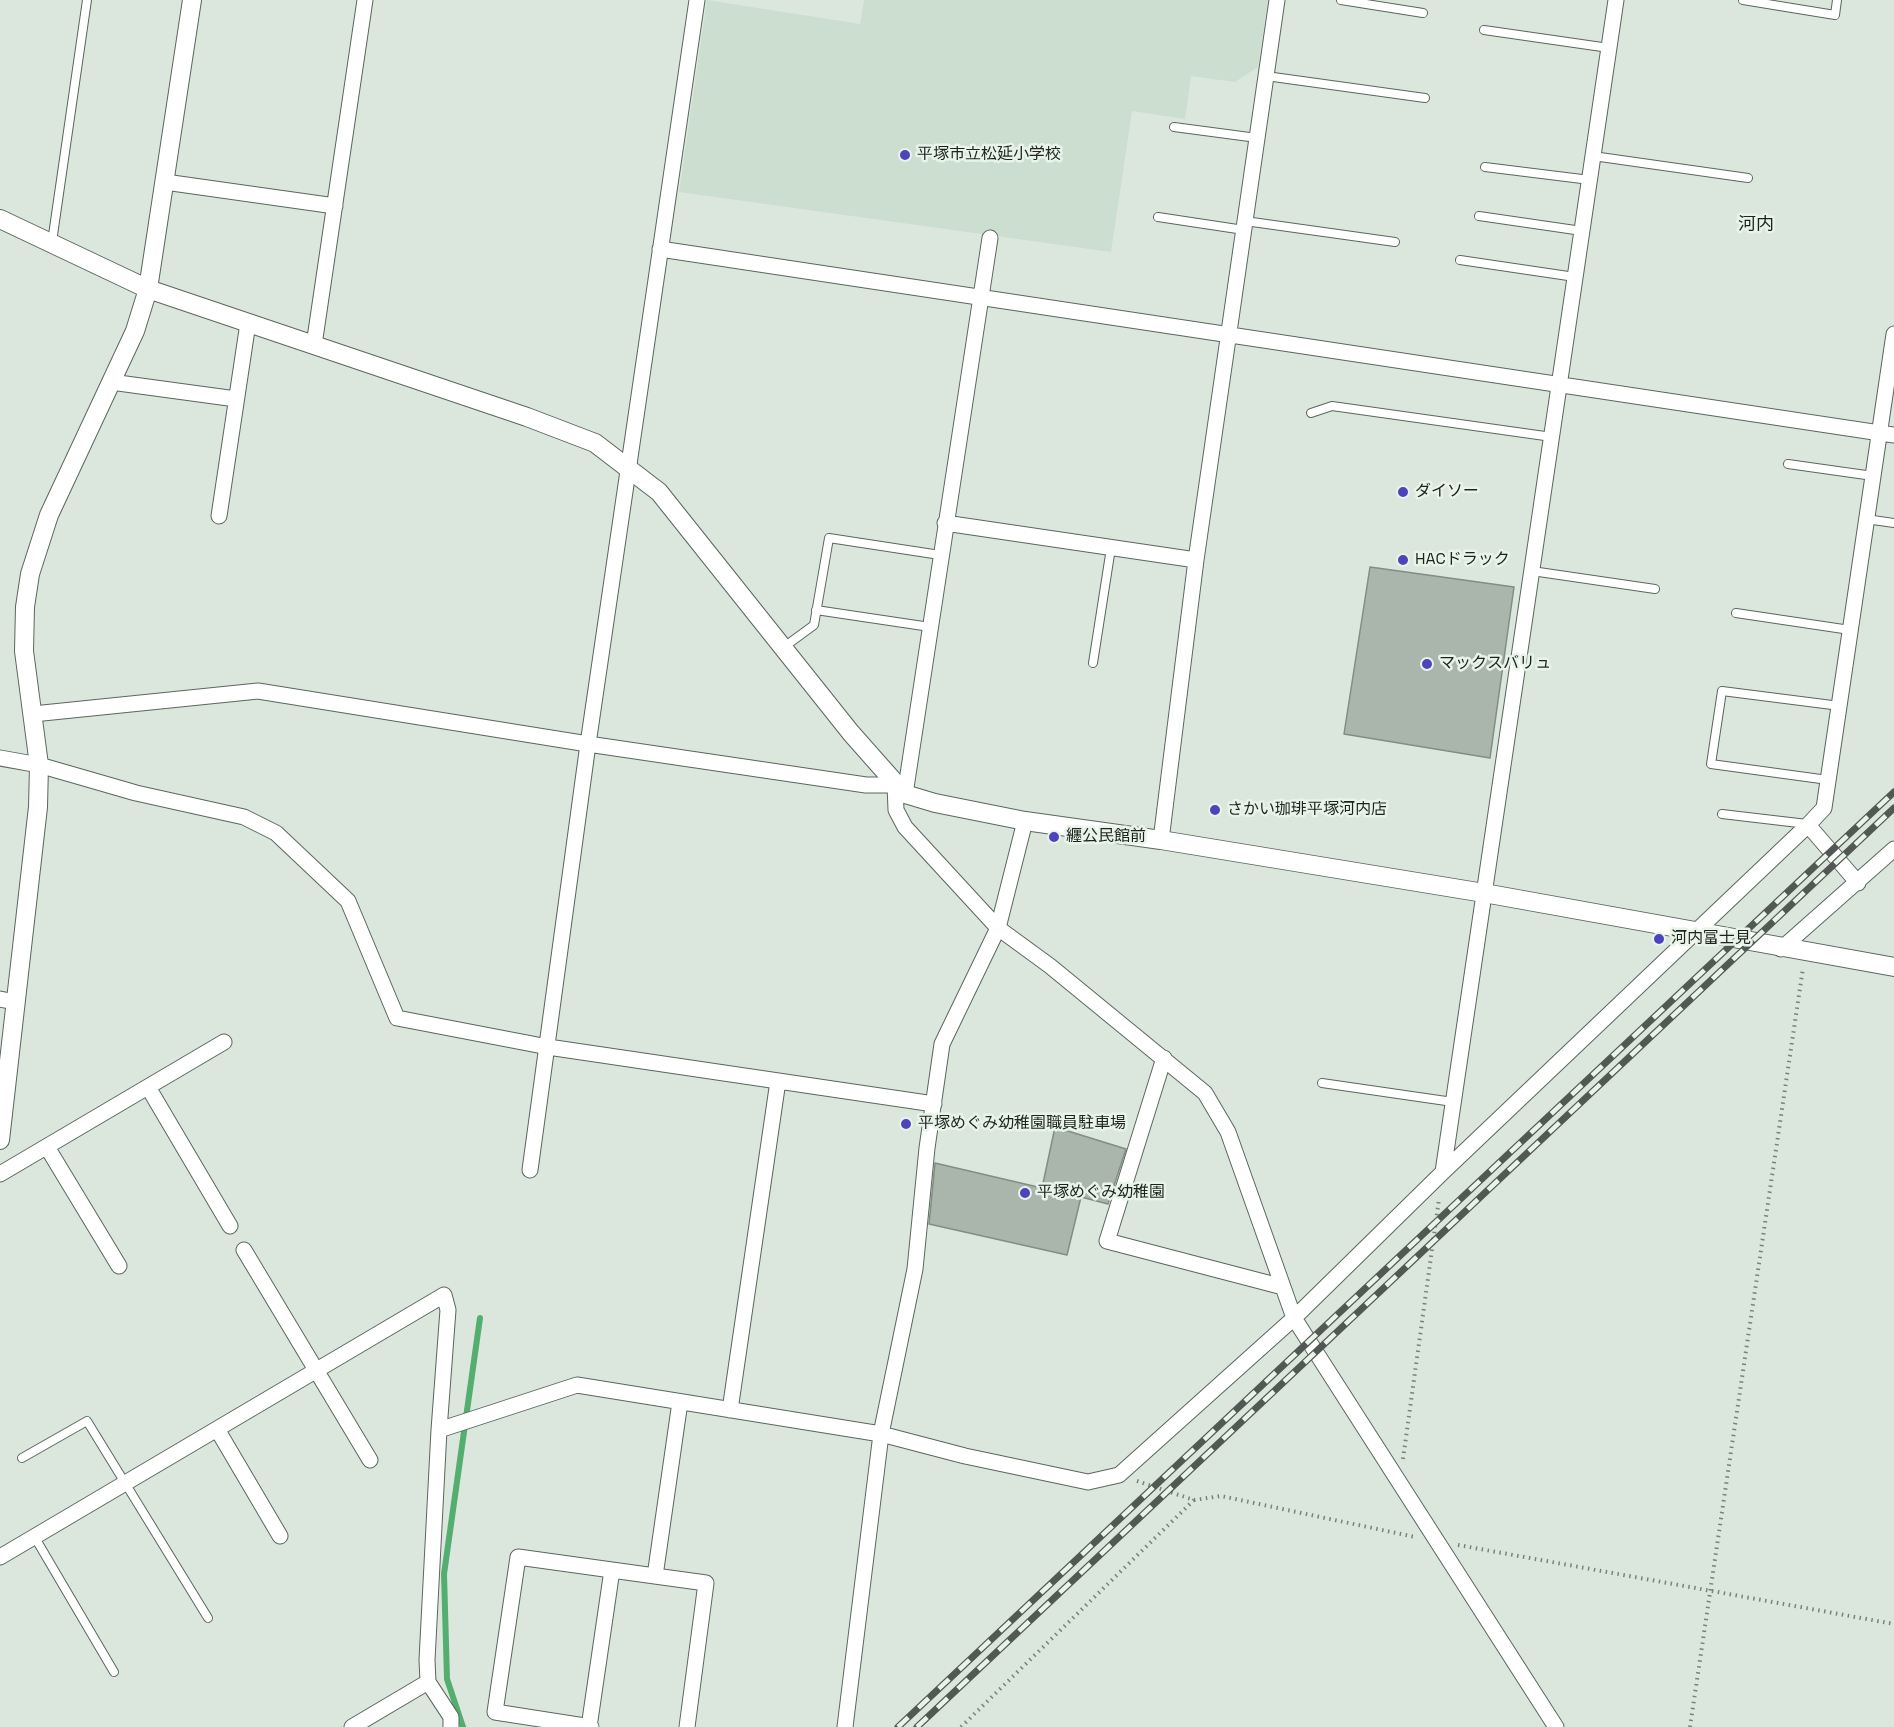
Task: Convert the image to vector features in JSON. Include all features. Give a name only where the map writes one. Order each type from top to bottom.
[{"type":"street","points":[[0,1140],[7,1000],[38,807],[39,765],[24,651],[25,607],[30,574],[49,514],[135,331],[148,289],[192,0]]},
{"type":"street","points":[[314,345],[365,0]]},
{"type":"street","points":[[530,1170],[588,744],[697,0]]},
{"type":"street","points":[[1161,840],[1196,560],[1277,0]]},
{"type":"street","points":[[1443,1172],[1616,0]]},
{"type":"street","points":[[165,182],[335,206]]},
{"type":"street","points":[[0,219],[148,289],[547,424],[595,443],[659,492],[783,648],[900,789]]},
{"type":"street","points":[[990,238],[930,627],[896,810],[905,827],[998,928],[1164,1058],[1205,1093],[1228,1132],[1294,1318],[1556,1727]]},
{"type":"street","points":[[660,249],[1887,434]]},
{"type":"street","points":[[219,516],[248,323]]},
{"type":"street","points":[[439,1430],[577,1385],[881,1434],[965,1456],[1088,1482],[1119,1475],[1294,1318],[1443,1172],[1824,808],[1873,476],[1887,434],[1894,334]]},
{"type":"street","points":[[111,382],[236,399]]},
{"type":"street","points":[[945,523],[1196,560]]},
{"type":"street","points":[[33,714],[258,691],[588,744],[900,789],[935,803],[1025,821],[1161,840],[1484,893],[1781,949],[1894,967]]},
{"type":"street","points":[[0,758],[39,765],[136,793],[244,817],[276,833],[348,901],[397,1018],[548,1047],[934,1104]]},
{"type":"street","points":[[845,1727],[881,1434],[915,1269],[942,1044],[998,928],[1025,821]]},
{"type":"street","points":[[1808,825],[1858,883]]},
{"type":"street","points":[[1781,949],[1894,849]]},
{"type":"street","points":[[0,1174],[224,1042]]},
{"type":"street","points":[[1164,1058],[1107,1241],[1283,1287]]},
{"type":"street","points":[[730,1410],[778,1081]]},
{"type":"street","points":[[148,1087],[230,1226]]},
{"type":"street","points":[[47,1147],[119,1266]]},
{"type":"street","points":[[244,1250],[370,1460]]},
{"type":"street","points":[[0,1557],[444,1295],[448,1310],[439,1430],[428,1682],[451,1717],[451,1727]]},
{"type":"street","points":[[655,1576],[680,1402]]},
{"type":"street","points":[[217,1429],[280,1536]]},
{"type":"street","points":[[612,1570],[590,1727],[542,1723],[495,1712],[518,1557],[612,1570],[655,1576],[706,1583],[687,1727]]},
{"type":"street","points":[[352,1727],[428,1682]]},
{"type":"lane","points":[[51,243],[87,0]]},
{"type":"lane","points":[[1341,0],[1423,13]]},
{"type":"lane","points":[[1743,0],[1834,15],[1837,0]]},
{"type":"lane","points":[[1485,30],[1609,48]]},
{"type":"lane","points":[[1266,76],[1425,98]]},
{"type":"lane","points":[[1174,127],[1257,138]]},
{"type":"lane","points":[[1593,156],[1748,178]]},
{"type":"lane","points":[[1485,167],[1590,180]]},
{"type":"lane","points":[[1479,216],[1582,231]]},
{"type":"lane","points":[[1158,217],[1395,242]]},
{"type":"lane","points":[[1460,260],[1575,277]]},
{"type":"lane","points":[[1311,413],[1332,406],[1552,436]]},
{"type":"lane","points":[[1788,464],[1873,476]]},
{"type":"lane","points":[[1866,519],[1894,523]]},
{"type":"lane","points":[[783,648],[814,625],[829,538],[940,555]]},
{"type":"lane","points":[[1093,663],[1111,548]]},
{"type":"lane","points":[[1532,571],[1655,589]]},
{"type":"lane","points":[[816,610],[930,627]]},
{"type":"lane","points":[[1736,613],[1851,630]]},
{"type":"lane","points":[[1828,780],[1711,764],[1722,691],[1840,706]]},
{"type":"lane","points":[[1722,814],[1808,825]]},
{"type":"lane","points":[[1322,1083],[1453,1102]]},
{"type":"lane","points":[[22,1458],[87,1421],[208,1618]]},
{"type":"lane","points":[[34,1536],[114,1672]]},
{"type":"path","points":[[1690,1727],[1805,953]]},
{"type":"path","points":[[1400,1483],[1443,1172]]},
{"type":"path","points":[[1119,1475],[1194,1500],[1221,1496],[1436,1541],[1894,1624]]},
{"type":"path","points":[[961,1727],[1194,1500]]},
{"type":"shaded area","name":"平塚市立松延小学校","points":[[707,0],[860,24],[864,0],[1268,0],[1258,67],[1235,82],[1191,76],[1185,119],[1132,111],[1111,252],[679,192]]},
{"type":"building","points":[[1370,567],[1514,587],[1490,758],[1344,734]]},
{"type":"building","name":"平塚めぐみ幼稚園","points":[[1055,1127],[1126,1149],[1108,1204],[1081,1197],[1067,1255],[929,1224],[935,1163],[1042,1188]]},
{"type":"waterway","points":[[463,1727],[447,1679],[444,1574],[480,1318]]},
{"type":"railway","points":[[898,1727],[1894,792]]},
{"type":"railway","points":[[917,1727],[1894,808]]},
{"type":"place","name":"平塚市立松延小学校","points":[[905,155]]},
{"type":"place","name":"ダイソー","points":[[1403,492]]},
{"type":"place","name":"HACドラック","points":[[1403,560]]},
{"type":"place","name":"マックスバリュ","points":[[1427,664]]},
{"type":"place","name":"さかい珈琲平塚河内店","points":[[1215,810]]},
{"type":"place","name":"纒公民館前","points":[[1054,837]]},
{"type":"place","name":"河内富士見","points":[[1659,939]]},
{"type":"place","name":"平塚めぐみ幼稚園職員駐車場","points":[[906,1124]]},
{"type":"place","name":"平塚めぐみ幼稚園","points":[[1025,1193]]},
{"type":"district","name":"河内","points":[[1756,225]]}]
